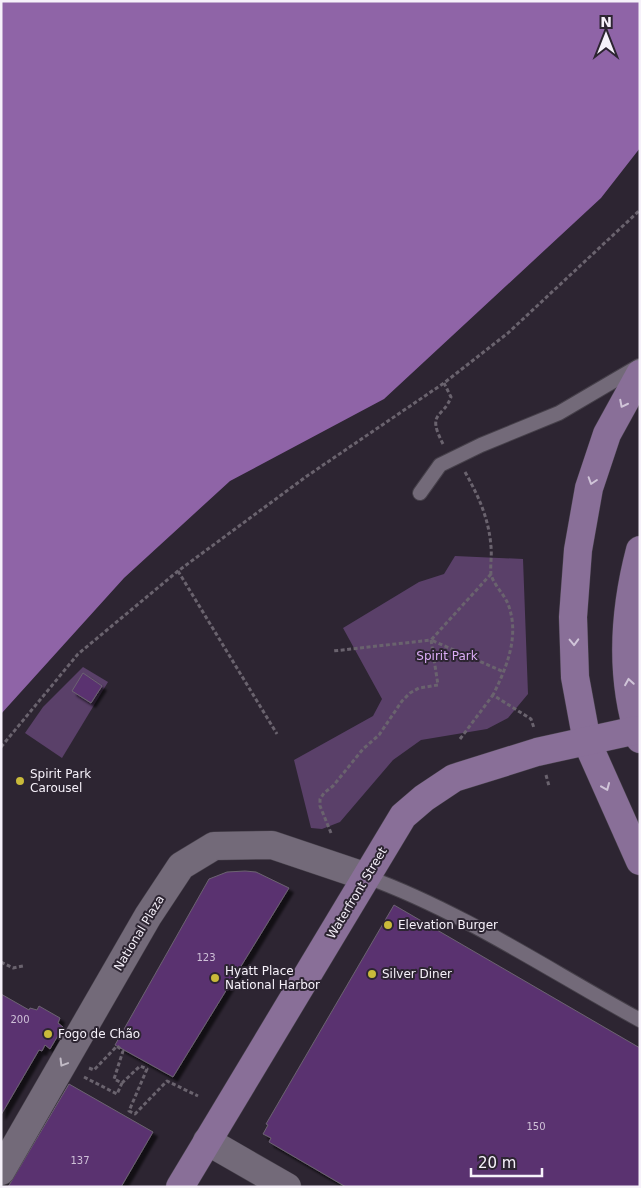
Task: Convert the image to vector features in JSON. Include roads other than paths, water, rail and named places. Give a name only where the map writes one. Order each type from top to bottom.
[{"type":"main road","points":[[640,374],[607,434],[589,488],[578,550],[573,616],[575,677],[586,742],[623,828],[640,861]]},
{"type":"main road","points":[[638,735],[626,665],[628,601],[640,550]]},
{"type":"main road","name":"Waterfront Street","points":[[180,1187],[403,816],[424,798],[454,778],[537,752],[586,742],[638,735]]},
{"type":"street","name":"National Plaza","points":[[1,1171],[148,916],[181,866],[214,846],[272,845],[367,877]]},
{"type":"street","points":[[207,1142],[288,1187]]},
{"type":"lane","points":[[420,493],[440,465],[559,413],[640,366]]},
{"type":"lane","points":[[367,877],[410,893],[450,913],[640,1020]]},
{"type":"place","name":"Spirit Park Carousel","points":[[20,781]]},
{"type":"place","name":"Elevation Burger","points":[[388,925]]},
{"type":"place","name":"Silver Diner","points":[[372,974]]},
{"type":"place","name":"Hyatt Place National Harbor","points":[[215,978]]},
{"type":"place","name":"Fogo de Chão","points":[[48,1034]]},
{"type":"park label","name":"Spirit Park","points":[[447,656]]}]
